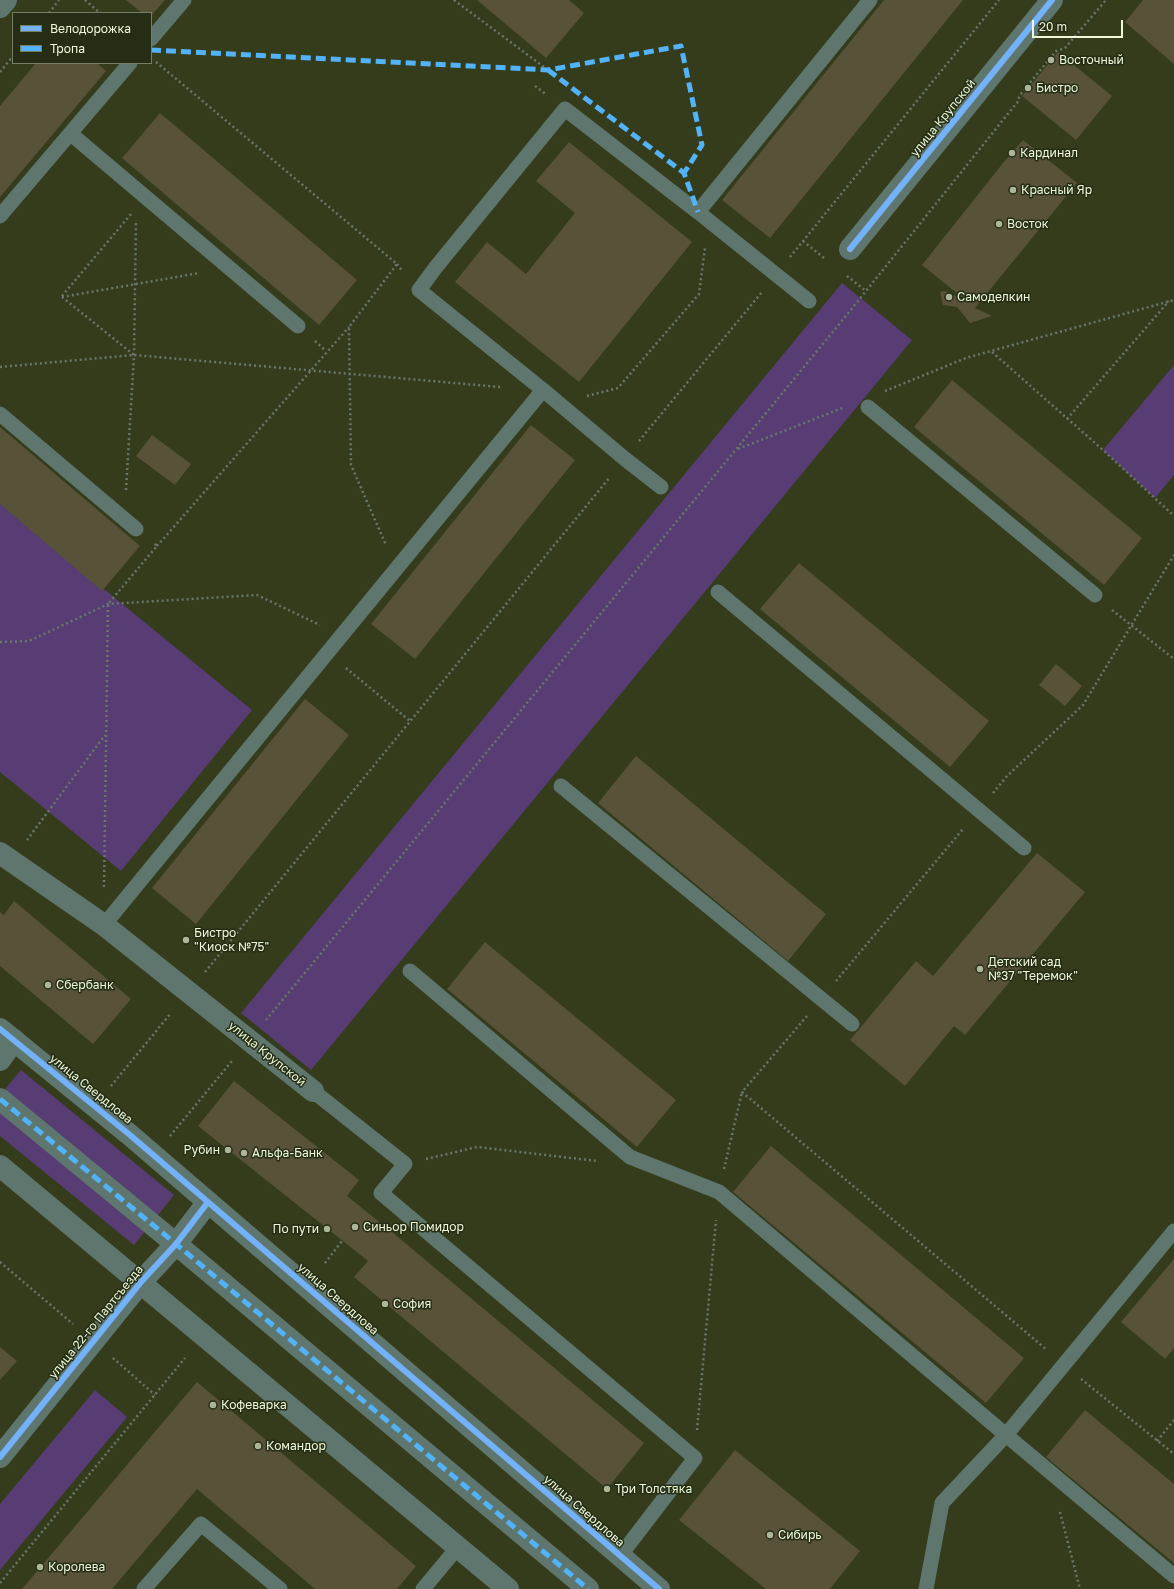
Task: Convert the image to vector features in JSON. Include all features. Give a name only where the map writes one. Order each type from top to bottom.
[{"type":"street","points":[[0,7],[6,0]]},
{"type":"street","name":"улица Крупской","points":[[850,249],[1052,0]]},
{"type":"street","name":"улица Крупской","points":[[6,857],[104,925],[313,1091]]},
{"type":"street","points":[[0,1060],[7,1035]]},
{"type":"street","name":"улица Свердлова","points":[[7,1035],[208,1202],[659,1589]]},
{"type":"street","points":[[0,1099],[176,1244],[588,1589]]},
{"type":"street","points":[[0,1166],[142,1282],[508,1589]]},
{"type":"street","name":"улица 22-го Партсъезда","points":[[0,1457],[142,1282],[176,1244],[208,1202]]},
{"type":"lane","points":[[152,38],[184,0]]},
{"type":"lane","points":[[703,217],[870,0]]},
{"type":"lane","points":[[0,216],[129,64]]},
{"type":"lane","points":[[661,487],[625,459],[559,402],[419,290],[436,267],[565,109],[809,301]]},
{"type":"lane","points":[[71,134],[140,202],[229,268],[298,326]]},
{"type":"lane","points":[[104,925],[543,390]]},
{"type":"lane","points":[[868,407],[1095,595]]},
{"type":"lane","points":[[0,414],[136,529]]},
{"type":"lane","points":[[718,592],[1024,848]]},
{"type":"lane","points":[[561,786],[852,1024]]},
{"type":"lane","points":[[410,971],[630,1157],[719,1192],[1174,1576]]},
{"type":"lane","points":[[313,1091],[405,1164],[381,1194],[695,1458],[620,1556]]},
{"type":"lane","points":[[926,1589],[942,1503],[1006,1435],[1174,1231]]},
{"type":"lane","points":[[144,1589],[201,1524],[280,1589]]},
{"type":"lane","points":[[423,1589],[458,1547]]},
{"type":"path","points":[[50,12],[59,0]]},
{"type":"path","points":[[85,0],[99,12]]},
{"type":"path","points":[[454,0],[548,70]]},
{"type":"path","points":[[111,1087],[999,0]]},
{"type":"path","points":[[170,1136],[850,311],[1017,103],[1020,95],[1056,51],[1065,48],[1106,0]]},
{"type":"path","points":[[0,72],[12,57]]},
{"type":"path","points":[[104,925],[105,735],[108,604],[309,371],[349,327],[397,264],[152,59]]},
{"type":"path","points":[[124,518],[134,355],[135,284],[140,202]]},
{"type":"path","points":[[62,297],[140,202]]},
{"type":"path","points":[[559,402],[618,388],[699,294],[703,217]]},
{"type":"path","points":[[62,297],[229,268]]},
{"type":"path","points":[[62,297],[134,355]]},
{"type":"path","points":[[966,358],[1174,300]]},
{"type":"path","points":[[1067,419],[1170,301]]},
{"type":"path","points":[[349,327],[351,465],[396,569]]},
{"type":"path","points":[[991,351],[1174,516]]},
{"type":"path","points":[[0,367],[134,355],[350,375],[543,390]]},
{"type":"path","points":[[136,529],[157,546]]},
{"type":"path","points":[[695,1458],[719,1192],[742,1092],[1007,776],[1083,705],[1174,555]]},
{"type":"path","points":[[0,642],[29,641],[108,604],[257,595],[342,636]]},
{"type":"path","points":[[1095,595],[1174,659]]},
{"type":"path","points":[[328,653],[410,721]]},
{"type":"path","points":[[6,857],[105,735]]},
{"type":"path","points":[[742,1092],[1064,1365],[1174,1454]]},
{"type":"path","points":[[405,1164],[477,1147],[606,1162],[619,1147]]},
{"type":"path","points":[[325,1263],[342,1241]]},
{"type":"path","points":[[0,1583],[185,1358]]},
{"type":"path","points":[[1157,1441],[1174,1420]]},
{"type":"path","points":[[1050,1472],[1080,1589]]},
{"type":"shaded area","points":[[842,283],[912,340],[311,1070],[241,1013]]},
{"type":"shaded area","points":[[1174,365],[1174,475],[1155,498],[1103,450]]},
{"type":"shaded area","points":[[0,504],[252,710],[121,871],[0,772]]},
{"type":"shaded area","points":[[21,1070],[174,1195],[134,1245],[0,1136],[0,1095]]},
{"type":"shaded area","points":[[95,1390],[127,1417],[0,1570],[0,1504]]},
{"type":"building","points":[[126,0],[165,0],[152,15],[152,12],[141,12]]},
{"type":"building","points":[[477,0],[569,0],[584,13],[546,58]]},
{"type":"building","points":[[884,0],[963,0],[770,238],[722,200]]},
{"type":"building","points":[[1143,0],[1174,0],[1174,64],[1125,22]]},
{"type":"building","points":[[1058,52],[1112,96],[1076,140],[1022,96]]},
{"type":"building","points":[[35,64],[98,64],[106,71],[0,197],[0,106]]},
{"type":"building","points":[[160,113],[357,280],[319,325],[122,158]]},
{"type":"building","name":"Восток","points":[[1023,140],[1077,183],[975,308],[992,316],[970,323],[957,307],[943,305],[940,292],[945,291],[968,302],[922,265]]},
{"type":"building","points":[[569,142],[692,242],[579,382],[455,282],[487,242],[526,274],[575,213],[536,181]]},
{"type":"building","points":[[952,380],[1142,538],[1104,585],[914,427]]},
{"type":"building","points":[[531,425],[575,460],[415,659],[371,624]]},
{"type":"building","points":[[0,427],[140,546],[102,591],[0,504]]},
{"type":"building","points":[[152,435],[191,464],[175,485],[136,456]]},
{"type":"building","points":[[799,563],[989,721],[950,767],[760,609]]},
{"type":"building","points":[[1056,664],[1082,686],[1065,706],[1039,685]]},
{"type":"building","points":[[305,699],[349,735],[196,924],[152,888]]},
{"type":"building","points":[[636,756],[826,914],[788,961],[598,803]]},
{"type":"building","name":"Детский сад №37 \"Теремок\"","points":[[1037,853],[1085,892],[965,1035],[954,1026],[905,1086],[850,1040],[916,961],[933,976]]},
{"type":"building","points":[[14,901],[131,999],[93,1044],[0,966],[0,912],[4,915]]},
{"type":"building","points":[[485,942],[676,1100],[637,1147],[447,989]]},
{"type":"building","points":[[234,1081],[359,1180],[347,1196],[644,1443],[607,1489],[354,1277],[368,1261],[198,1126]]},
{"type":"building","points":[[771,1146],[1024,1358],[986,1403],[733,1192]]},
{"type":"building","points":[[1174,1259],[1174,1348],[1165,1359],[1121,1322]]},
{"type":"building","points":[[0,1347],[17,1361],[0,1380]]},
{"type":"building","points":[[197,1382],[416,1566],[397,1589],[315,1589],[197,1489],[112,1589],[22,1589]]},
{"type":"building","points":[[1085,1410],[1174,1484],[1174,1563],[1046,1457]]},
{"type":"building","name":"Сибирь","points":[[735,1450],[860,1551],[830,1589],[766,1589],[679,1520]]},
{"type":"marked path","points":[[152,50],[548,70],[681,46],[702,145],[684,173]]},
{"type":"marked path","points":[[548,70],[684,173],[698,212]]},
{"type":"marked path","points":[[0,1099],[176,1244],[588,1589]]},
{"type":"cycle path","points":[[850,249],[1052,0]]},
{"type":"cycle path","points":[[0,1029],[130,1135],[659,1589]]},
{"type":"cycle path","points":[[0,1457],[141,1282],[176,1244],[208,1202]]},
{"type":"place","name":"Восточный","points":[[1051,60]]},
{"type":"place","name":"Бистро","points":[[1028,88]]},
{"type":"place","name":"Кардинал","points":[[1012,153]]},
{"type":"place","name":"Красный Яр","points":[[1013,190]]},
{"type":"place","name":"Восток","points":[[999,224]]},
{"type":"place","name":"Самоделкин","points":[[949,297]]},
{"type":"place","name":"Бистро \"Киоск №75\"","points":[[186,940]]},
{"type":"place","name":"Детский сад №37 \"Теремок\"","points":[[980,969]]},
{"type":"place","name":"Сбербанк","points":[[48,985]]},
{"type":"place","name":"Рубин","points":[[228,1150]]},
{"type":"place","name":"Альфа-Банк","points":[[244,1153]]},
{"type":"place","name":"Синьор Помидор","points":[[355,1227]]},
{"type":"place","name":"По пути","points":[[327,1229]]},
{"type":"place","name":"София","points":[[385,1304]]},
{"type":"place","name":"Кофеварка","points":[[213,1405]]},
{"type":"place","name":"Командор","points":[[258,1446]]},
{"type":"place","name":"Три Толстяка","points":[[607,1489]]},
{"type":"place","name":"Сибирь","points":[[770,1535]]},
{"type":"place","name":"Королева","points":[[40,1567]]}]
